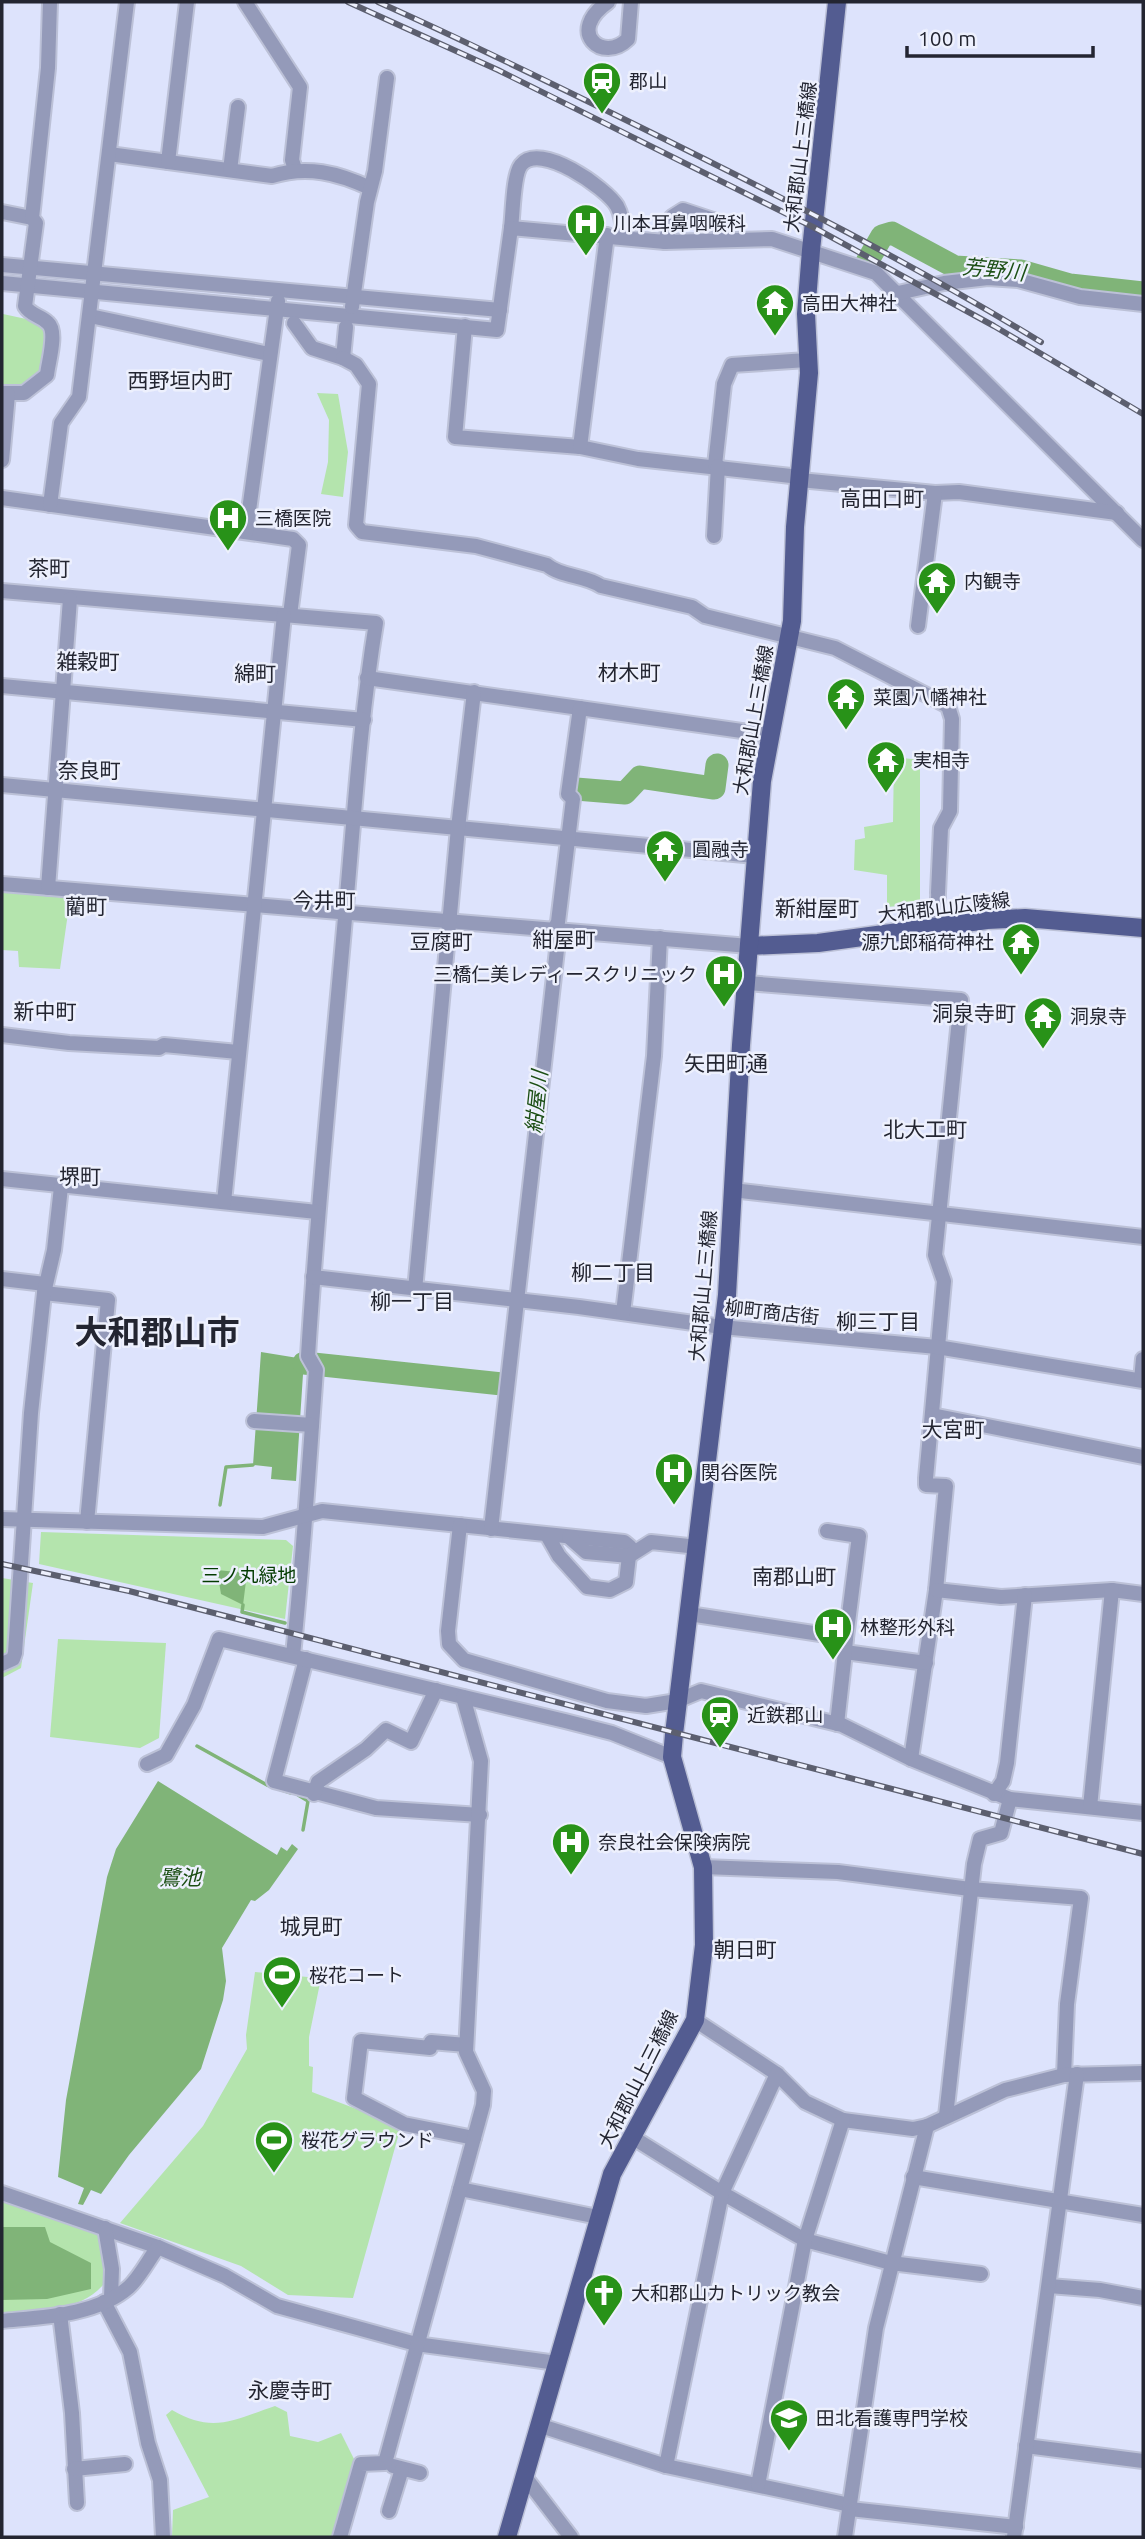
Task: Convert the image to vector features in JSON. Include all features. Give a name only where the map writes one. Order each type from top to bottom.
[{"type":"main road","name":"大和郡山上三橋線","points":[[507,2537],[612,2174],[695,2020],[704,1945],[703,1867],[672,1757],[722,1327],[755,856],[770,735],[789,637],[809,373],[807,360],[811,250],[837,2]]},
{"type":"main road","name":"大和郡山広陵線","points":[[749,946],[818,943],[937,925],[1025,918],[1143,928]]},
{"type":"street","points":[[32,218],[48,68],[50,2]]},
{"type":"street","points":[[50,505],[61,423],[79,397],[127,2]]},
{"type":"street","points":[[168,162],[187,2]]},
{"type":"street","points":[[245,2],[300,87],[292,160],[295,169]]},
{"type":"street","points":[[608,2],[590,17],[587,32],[589,39],[596,45],[615,47],[628,39],[631,2]]},
{"type":"street","points":[[343,358],[370,188],[375,172],[387,78]]},
{"type":"street","points":[[230,170],[238,107]]},
{"type":"street","points":[[109,154],[272,176],[295,169],[344,176],[370,188]]},
{"type":"street","points":[[2,283],[278,308],[349,321],[497,330],[518,171],[526,160],[539,158],[555,161],[597,186],[612,199],[619,209],[623,237]]},
{"type":"street","points":[[664,242],[672,217],[683,210],[716,220],[722,240]]},
{"type":"street","points":[[2,212],[32,218],[36,223],[24,306],[29,314],[48,323],[52,330],[47,375],[24,393],[5,394],[2,460]]},
{"type":"street","points":[[511,228],[664,242],[772,239],[876,273],[1143,540]]},
{"type":"street","points":[[580,447],[607,235]]},
{"type":"street","points":[[2,265],[500,310]]},
{"type":"street","points":[[898,293],[944,283],[988,278],[1018,280],[1080,297],[1143,304]]},
{"type":"street","points":[[246,532],[279,290]]},
{"type":"street","points":[[90,316],[270,354]]},
{"type":"street","points":[[294,323],[312,348],[356,365],[369,384],[356,525],[362,532],[476,546],[547,565],[552,569],[592,580],[601,586],[692,607],[705,616],[835,648],[948,706],[951,711],[950,811],[941,828],[937,925]]},
{"type":"street","points":[[465,326],[455,437],[580,447],[638,459],[716,465],[791,476],[800,480],[935,493],[959,492],[1117,513]]},
{"type":"street","points":[[713,536],[716,465],[724,384],[732,365],[807,360]]},
{"type":"street","points":[[918,626],[935,493]]},
{"type":"street","points":[[2,498],[293,539],[299,545],[275,709],[224,1202]]},
{"type":"street","points":[[2,592],[376,623],[367,678],[353,817],[317,1212],[308,1356],[316,1370],[303,1517],[300,1657],[274,1781],[314,1794],[376,1808],[480,1815]]},
{"type":"street","points":[[48,888],[70,599]]},
{"type":"street","points":[[367,678],[770,735]]},
{"type":"street","points":[[2,686],[275,709],[364,720]]},
{"type":"street","points":[[415,1290],[458,828],[474,692]]},
{"type":"street","points":[[491,1529],[558,941],[554,930],[558,922],[565,840],[573,799],[568,794],[580,708]]},
{"type":"street","points":[[2,785],[266,807],[565,840],[755,856]]},
{"type":"street","points":[[2,884],[749,946]]},
{"type":"street","points":[[623,1313],[634,1247],[653,1056],[660,938]]},
{"type":"street","points":[[747,983],[961,1000],[934,1255],[944,1281],[926,1485],[946,1486],[936,1590],[911,1759]]},
{"type":"street","points":[[2,1035],[69,1043],[159,1048],[164,1045],[238,1052]]},
{"type":"street","points":[[2,1179],[317,1212]]},
{"type":"street","points":[[2,1664],[13,1660],[15,1653],[23,1520],[45,1289],[54,1250],[61,1187]]},
{"type":"street","points":[[732,1190],[939,1216],[1143,1237]]},
{"type":"street","name":"柳町商店街","points":[[313,1278],[518,1300],[722,1327],[937,1347],[1142,1380]]},
{"type":"street","points":[[2,1279],[108,1300],[87,1522]]},
{"type":"street","points":[[1142,1380],[1143,1359]]},
{"type":"street","points":[[932,1415],[1143,1457]]},
{"type":"street","points":[[254,1421],[312,1425]]},
{"type":"street","points":[[2,1519],[263,1527],[322,1511],[624,1542],[630,1547],[626,1582],[610,1590],[587,1587],[559,1556],[547,1535]]},
{"type":"street","points":[[460,1525],[448,1631],[449,1644],[464,1660],[607,1701],[646,1706],[677,1701],[701,1691],[837,1724],[911,1759],[1010,1799],[1143,1813]]},
{"type":"street","points":[[827,1531],[859,1536],[837,1724]]},
{"type":"street","points":[[629,1556],[651,1542],[698,1547]]},
{"type":"street","points":[[936,1590],[1001,1597],[1112,1590],[1143,1594]]},
{"type":"street","points":[[1090,1807],[1112,1590]]},
{"type":"street","points":[[994,1794],[1003,1781],[1007,1763],[1025,1595]]},
{"type":"street","points":[[690,1614],[926,1662]]},
{"type":"street","points":[[147,1764],[166,1755],[194,1705],[219,1639],[612,1733],[672,1757]]},
{"type":"street","points":[[314,1794],[318,1782],[366,1749],[386,1730],[411,1742],[436,1690]]},
{"type":"street","points":[[385,2463],[474,2138],[484,2091],[466,2052],[481,1761],[463,1697]]},
{"type":"street","points":[[946,2116],[970,1889],[980,1839],[1001,1833],[1010,1799]]},
{"type":"street","points":[[538,2425],[666,2466],[850,2507],[1015,2532],[1062,2202],[1071,2074],[1067,2004],[1081,1898],[970,1889],[838,1872],[703,1867]]},
{"type":"street","points":[[695,2020],[777,2074],[805,2102],[843,2120],[913,2129],[927,2126],[1005,2090],[1071,2074],[1143,2073]]},
{"type":"street","points":[[466,2045],[430,2042],[430,2048],[361,2041],[355,2098],[404,2124],[474,2138]]},
{"type":"street","points":[[666,2466],[722,2193],[777,2074]]},
{"type":"street","points":[[758,2485],[805,2240],[843,2120]]},
{"type":"street","points":[[845,2537],[876,2328],[927,2126]]},
{"type":"street","points":[[632,2137],[805,2240],[891,2263],[981,2274]]},
{"type":"street","points":[[913,2177],[1143,2215]]},
{"type":"street","points":[[460,2189],[598,2217]]},
{"type":"street","points":[[2,2193],[158,2247],[225,2276],[277,2306],[416,2344],[557,2363]]},
{"type":"street","points":[[105,2228],[111,2269],[108,2300],[132,2361],[148,2443],[160,2480],[163,2537]]},
{"type":"street","points":[[2,2321],[60,2314],[108,2300],[129,2287],[158,2247]]},
{"type":"street","points":[[1049,2287],[1100,2290],[1143,2298]]},
{"type":"street","points":[[60,2314],[72,2413],[77,2503]]},
{"type":"street","points":[[1026,2446],[1143,2457]]},
{"type":"street","points":[[340,2537],[361,2464],[385,2463],[420,2473]]},
{"type":"street","points":[[74,2469],[125,2464]]},
{"type":"street","points":[[389,2511],[402,2469]]},
{"type":"street","points":[[525,2477],[571,2537]]},
{"type":"green space","points":[[3,314],[40,322],[47,335],[40,373],[18,388],[2,387]]},
{"type":"green space","points":[[317,393],[338,394],[348,452],[343,497],[321,494],[328,462],[329,420]]},
{"type":"green space","points":[[894,757],[920,760],[920,904],[887,907],[887,875],[854,870],[855,840],[865,838],[864,827],[893,822]]},
{"type":"green space","points":[[2,889],[70,899],[60,969],[19,967],[18,951],[2,950]]},
{"type":"green space","name":"三ノ丸緑地","points":[[41,1532],[286,1540],[293,1546],[285,1619],[39,1564]]},
{"type":"green space","points":[[2,1578],[33,1583],[21,1668],[2,1678]]},
{"type":"green space","points":[[58,1639],[166,1643],[159,1738],[140,1748],[50,1737]]},
{"type":"green space","name":"桜花グラウンド","points":[[255,1972],[318,1978],[320,1983],[309,2037],[309,2066],[313,2067],[312,2092],[401,2126],[353,2298],[288,2295],[241,2266],[120,2223],[203,2126],[247,2049],[246,2035]]},
{"type":"green space","points":[[2,2189],[41,2198],[97,2217],[103,2245],[103,2285],[93,2294],[70,2305],[2,2313]]},
{"type":"green space","points":[[275,2406],[287,2412],[290,2436],[318,2442],[341,2433],[354,2459],[333,2537],[172,2537],[173,2510],[209,2497],[166,2415],[172,2410],[186,2417],[212,2423],[235,2420]]},
{"type":"water","points":[[261,1352],[304,1359],[296,1481],[271,1479],[272,1467],[253,1465]]},
{"type":"water","points":[[217,1570],[247,1573],[243,1605],[221,1594]]},
{"type":"water","name":"鷺池","points":[[158,1781],[277,1855],[281,1847],[287,1851],[292,1844],[298,1849],[269,1890],[255,1901],[251,1900],[222,1948],[226,1981],[223,2000],[201,2069],[129,2155],[101,2194],[91,2190],[83,2205],[78,2204],[84,2188],[58,2177],[66,2100],[107,1877],[116,1849]]},
{"type":"water","points":[[2,2227],[45,2227],[50,2242],[91,2263],[91,2289],[47,2299],[2,2300]]},
{"type":"waterway","name":"芳野川","points":[[867,262],[882,236],[892,233],[955,267],[1021,271],[1070,285],[1143,293]]},
{"type":"waterway","name":"紺屋川","points":[[576,789],[625,793],[640,777],[714,788],[717,765]]},
{"type":"waterway","name":"紺屋川","points":[[304,1363],[502,1384]]},
{"type":"waterway","points":[[220,1505],[226,1467],[253,1465]]},
{"type":"waterway","points":[[243,1605],[242,1612],[285,1623]]},
{"type":"waterway","points":[[197,1746],[267,1785],[291,1793]]},
{"type":"waterway","points":[[298,1795],[308,1801],[303,1830]]},
{"type":"railway","points":[[348,2],[498,70],[813,227],[994,326],[1143,414]]},
{"type":"railway","points":[[378,2],[691,152],[943,284],[1041,342]]},
{"type":"railway","points":[[2,1564],[129,1591],[1143,1854]]},
{"type":"place","name":"郡山","points":[[602,115]]},
{"type":"place","name":"川本耳鼻咽喉科","points":[[586,257]]},
{"type":"place","name":"高田大神社","points":[[775,337]]},
{"type":"place","name":"三橋医院","points":[[228,552]]},
{"type":"place","name":"内観寺","points":[[937,615]]},
{"type":"place","name":"菜園八幡神社","points":[[846,731]]},
{"type":"place","name":"実相寺","points":[[886,794]]},
{"type":"place","name":"圓融寺","points":[[665,883]]},
{"type":"place","name":"源九郎稲荷神社","points":[[1021,976]]},
{"type":"place","name":"三橋仁美レディースクリニック","points":[[724,1008]]},
{"type":"place","name":"洞泉寺","points":[[1043,1050]]},
{"type":"place","name":"関谷医院","points":[[674,1506]]},
{"type":"place","name":"林整形外科","points":[[833,1661]]},
{"type":"place","name":"近鉄郡山","points":[[720,1749]]},
{"type":"place","name":"奈良社会保険病院","points":[[571,1876]]},
{"type":"place","name":"桜花コート","points":[[282,2009]]},
{"type":"place","name":"桜花グラウンド","points":[[274,2174]]},
{"type":"place","name":"大和郡山カトリック教会","points":[[604,2327]]},
{"type":"place","name":"田北看護専門学校","points":[[789,2452]]},
{"type":"district","name":"西野垣内町","points":[[180,381]]},
{"type":"district","name":"高田口町","points":[[882,499]]},
{"type":"district","name":"茶町","points":[[49,569]]},
{"type":"district","name":"雑穀町","points":[[88,662]]},
{"type":"district","name":"材木町","points":[[629,673]]},
{"type":"district","name":"綿町","points":[[255,674]]},
{"type":"district","name":"奈良町","points":[[89,771]]},
{"type":"district","name":"今井町","points":[[324,901]]},
{"type":"district","name":"藺町","points":[[86,907]]},
{"type":"district","name":"新紺屋町","points":[[817,909]]},
{"type":"district","name":"紺屋町","points":[[564,940]]},
{"type":"district","name":"豆腐町","points":[[441,942]]},
{"type":"district","name":"新中町","points":[[45,1012]]},
{"type":"district","name":"洞泉寺町","points":[[974,1014]]},
{"type":"district","name":"矢田町通","points":[[726,1064]]},
{"type":"district","name":"北大工町","points":[[925,1130]]},
{"type":"district","name":"堺町","points":[[80,1177]]},
{"type":"district","name":"柳二丁目","points":[[613,1273]]},
{"type":"district","name":"柳一丁目","points":[[412,1302]]},
{"type":"district","name":"柳三丁目","points":[[878,1322]]},
{"type":"district","name":"大和郡山市","points":[[157,1332]]},
{"type":"district","name":"大宮町","points":[[953,1430]]},
{"type":"district","name":"南郡山町","points":[[794,1577]]},
{"type":"district","name":"城見町","points":[[311,1927]]},
{"type":"district","name":"朝日町","points":[[745,1950]]},
{"type":"district","name":"永慶寺町","points":[[290,2391]]}]
